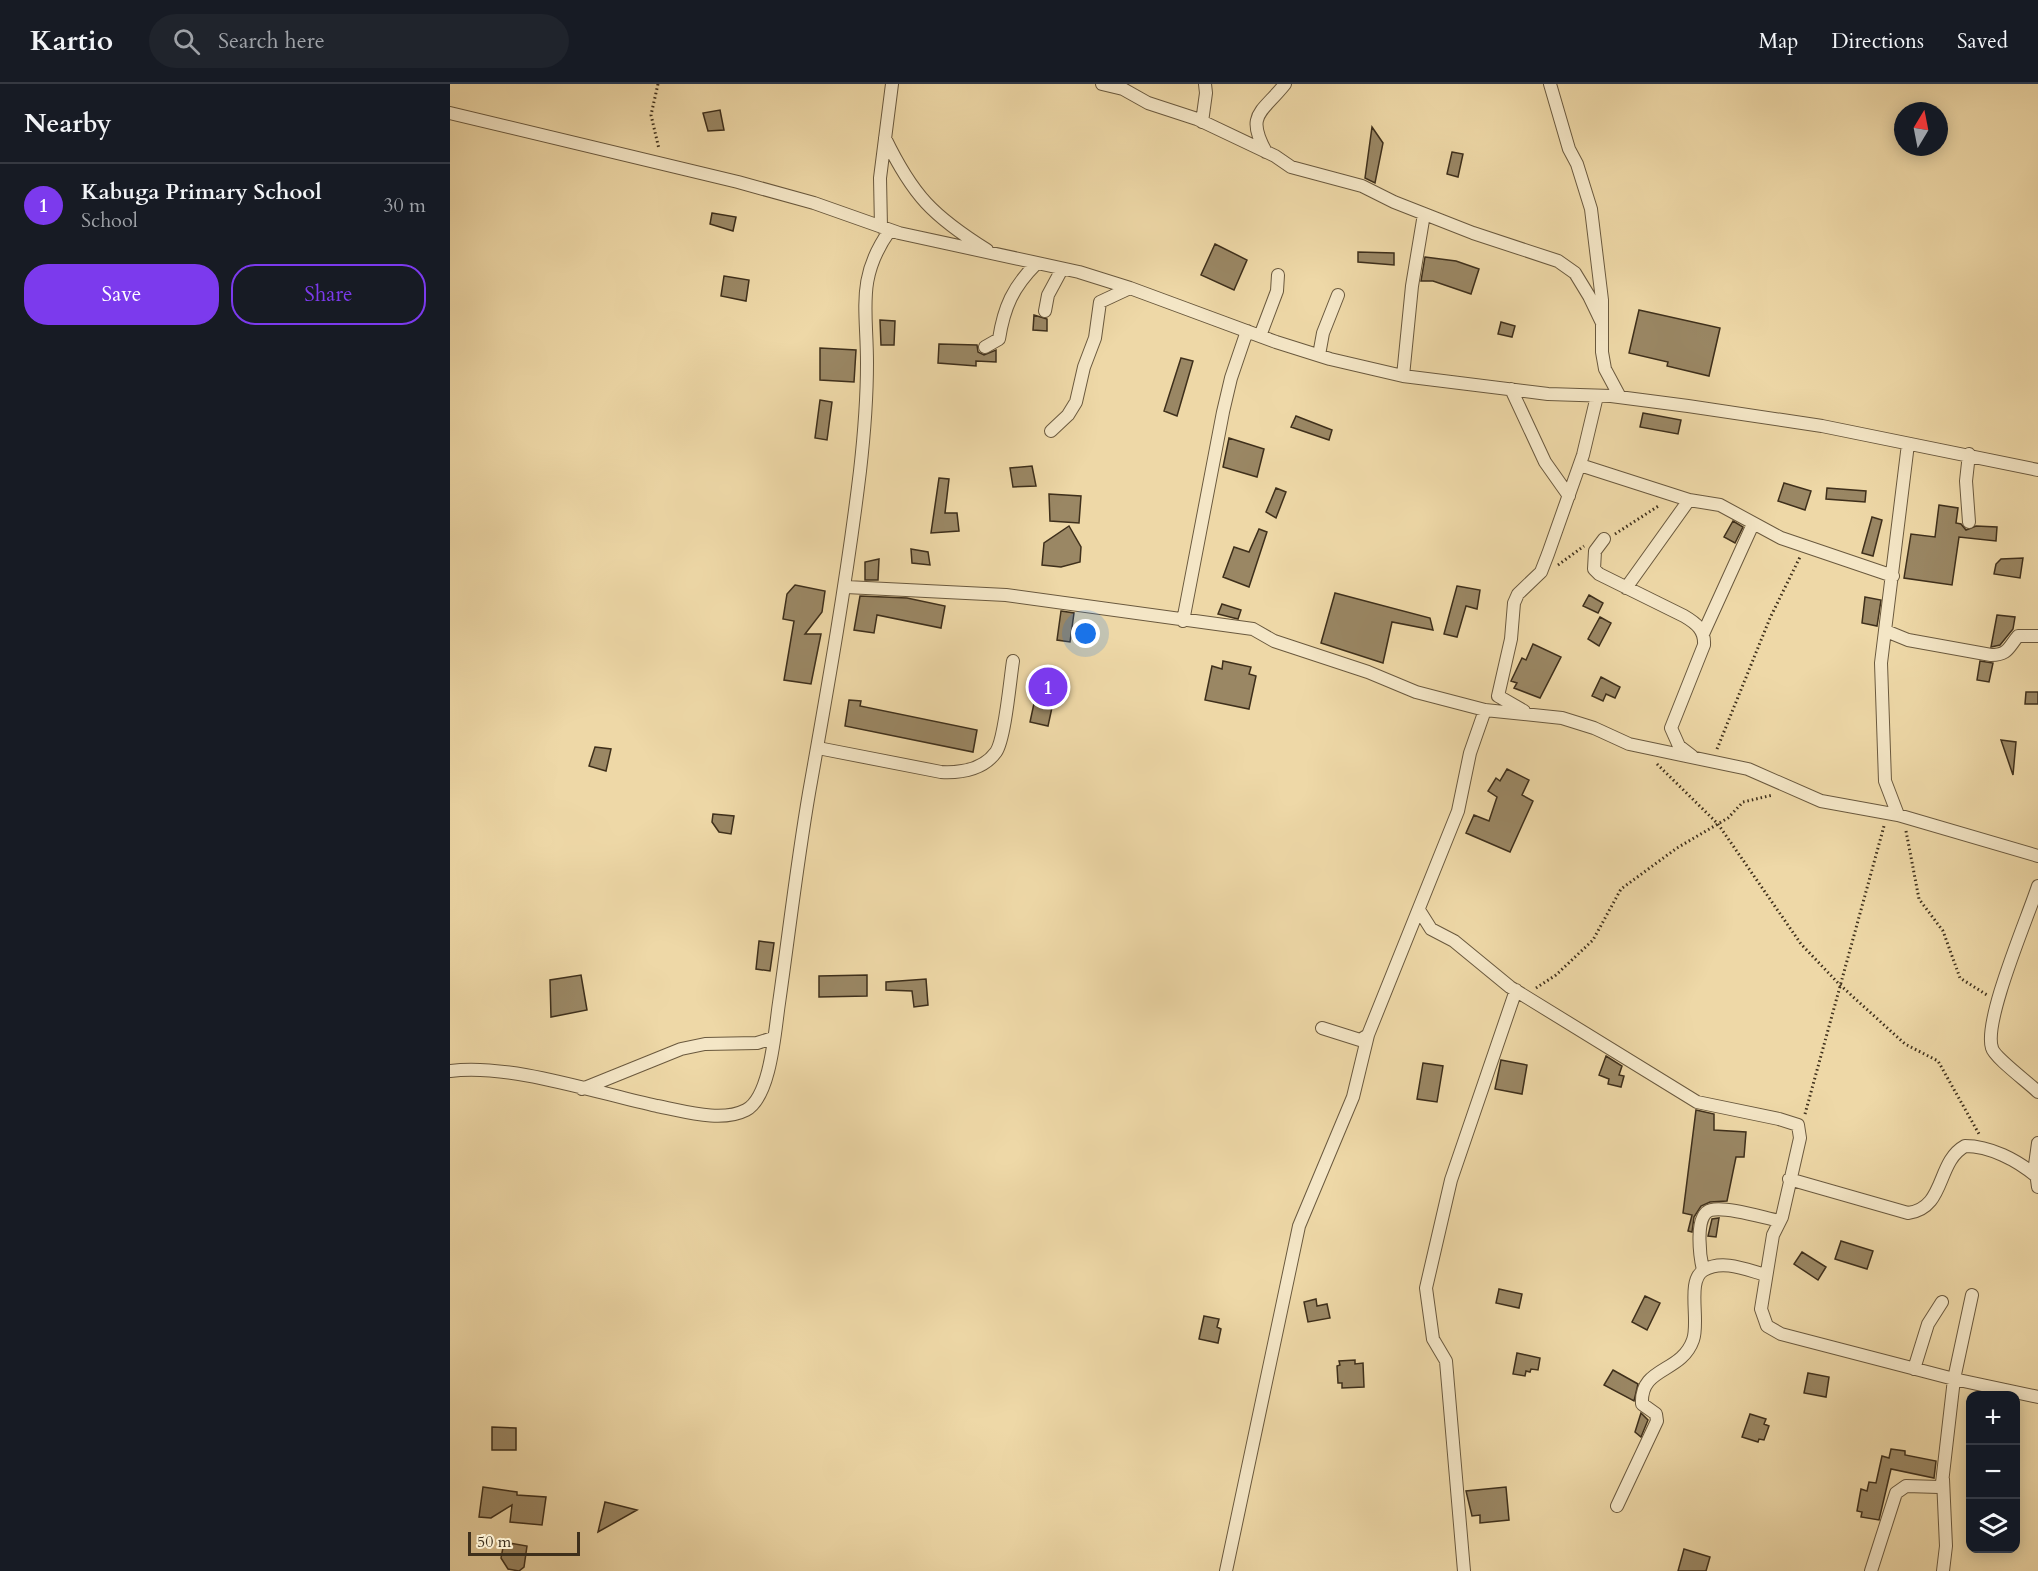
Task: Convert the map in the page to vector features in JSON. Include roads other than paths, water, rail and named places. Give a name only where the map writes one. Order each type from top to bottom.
[{"type":"street","points":[[450,1071],[470,1068],[512,1073],[673,1109],[716,1116],[748,1109],[758,1099],[765,1084],[797,868],[846,586],[861,468],[867,364],[864,295],[875,252],[885,228],[880,178],[892,84]]},
{"type":"street","points":[[1102,84],[1122,87],[1148,103],[1202,122],[1266,152],[1291,167],[1362,186],[1424,214],[1558,261],[1575,273],[1602,324]]},
{"type":"street","points":[[1202,122],[1206,93],[1204,84]]},
{"type":"street","points":[[1266,152],[1256,133],[1256,121],[1269,99],[1285,84]]},
{"type":"street","points":[[1550,84],[1569,149],[1577,164],[1591,209],[1602,300],[1602,352],[1605,369],[1620,398]]},
{"type":"street","points":[[450,113],[668,165],[814,203],[885,228],[996,256],[1062,269],[1130,288],[1319,356],[1403,376],[1548,394],[1620,398],[1822,426],[1969,454],[2038,470]]},
{"type":"street","points":[[885,138],[910,185],[924,204],[962,234],[996,256]]},
{"type":"street","points":[[1403,376],[1412,286],[1424,214]]},
{"type":"street","points":[[985,348],[999,339],[1004,309],[1012,291],[1036,264]]},
{"type":"street","points":[[1045,311],[1048,295],[1062,269]]},
{"type":"street","points":[[1260,336],[1277,291],[1278,275]]},
{"type":"street","points":[[1051,431],[1068,415],[1076,402],[1084,367],[1095,338],[1100,302],[1130,288]]},
{"type":"street","points":[[1319,356],[1323,333],[1338,295]]},
{"type":"street","points":[[1183,621],[1223,412],[1231,378],[1247,331]]},
{"type":"street","points":[[1511,388],[1545,462],[1569,496]]},
{"type":"street","points":[[1530,713],[1499,698],[1497,694],[1511,639],[1514,603],[1540,572],[1548,554],[1580,465],[1597,396]]},
{"type":"street","points":[[1896,815],[1885,781],[1881,663],[1908,444]]},
{"type":"street","points":[[1969,454],[1966,481],[1969,522]]},
{"type":"street","points":[[1580,465],[1689,500],[1720,505],[1753,524],[1805,547],[1893,576]]},
{"type":"street","points":[[1626,588],[1689,500]]},
{"type":"street","points":[[1696,758],[1679,746],[1671,728],[1704,645],[1703,634],[1753,524]]},
{"type":"street","points":[[1604,539],[1595,551],[1594,570],[1690,620],[1703,634]]},
{"type":"street","points":[[846,586],[1006,595],[1253,629],[1274,641],[1368,672],[1396,686],[1485,710],[1530,713],[1573,722],[1635,745],[1748,769],[1821,801],[1896,815],[2038,856]]},
{"type":"street","points":[[1886,631],[1908,640],[1991,655],[2003,655],[2009,651],[2018,636],[2038,636]]},
{"type":"street","points":[[818,748],[942,772],[962,773],[979,766],[996,752],[1013,661]]},
{"type":"street","points":[[1226,1571],[1299,1226],[1353,1096],[1368,1035],[1458,811],[1470,753],[1485,710]]},
{"type":"street","points":[[2038,886],[2015,945],[1991,1027],[1991,1047],[1996,1057],[2013,1068],[2038,1092]]},
{"type":"street","points":[[1419,910],[1431,929],[1454,941],[1520,993],[1697,1102],[1795,1123],[1800,1130],[1780,1221],[1773,1235],[1761,1309],[1763,1320],[1773,1329],[1781,1334],[1914,1369],[2038,1397]]},
{"type":"street","points":[[1464,1571],[1446,1361],[1433,1339],[1426,1288],[1451,1180],[1520,993]]},
{"type":"street","points":[[1322,1028],[1350,1039],[1360,1040],[1368,1035]]},
{"type":"street","points":[[582,1089],[681,1049],[705,1044],[757,1043],[773,1038]]},
{"type":"street","points":[[2037,1181],[2038,1143]]},
{"type":"street","points":[[1789,1179],[1908,1213],[1919,1211],[1930,1204],[1950,1160],[1958,1150],[1965,1146],[1977,1146],[2021,1163],[2037,1181]]},
{"type":"street","points":[[1617,1506],[1657,1421],[1656,1414],[1642,1404],[1645,1383],[1649,1377],[1674,1365],[1693,1341],[1697,1315],[1694,1284],[1703,1270],[1699,1249],[1703,1218],[1706,1212],[1713,1209],[1723,1210],[1780,1221]]},
{"type":"street","points":[[1703,1270],[1726,1265],[1766,1275]]},
{"type":"street","points":[[1942,1571],[1946,1546],[1943,1477],[1954,1379],[1972,1295]]},
{"type":"street","points":[[1914,1369],[1928,1324],[1942,1302]]},
{"type":"street","points":[[1871,1571],[1896,1493],[1906,1486],[1939,1486],[1943,1477]]},
{"type":"place","name":"Kabuga Primary School","points":[[1048,687]]}]
